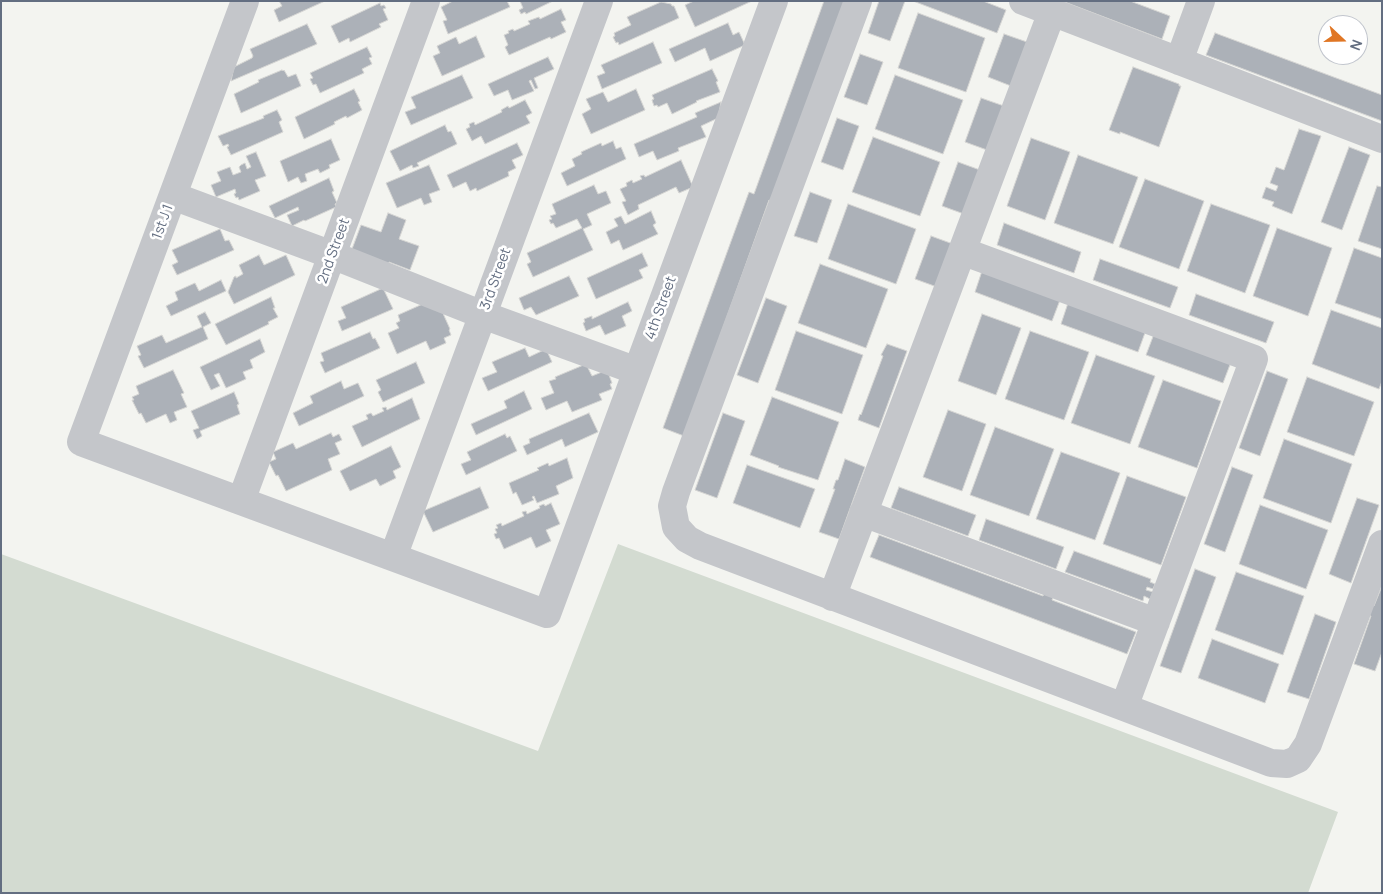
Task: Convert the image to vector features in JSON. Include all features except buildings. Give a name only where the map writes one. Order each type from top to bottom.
[{"type":"street","name":"1st J 1","points":[[241,501],[81,442],[245,1]]},
{"type":"street","name":"2nd Street","points":[[241,501],[426,1]]},
{"type":"street","name":"3rd Street","points":[[392,558],[599,1]]},
{"type":"street","name":"4th Street","points":[[392,558],[547,614],[774,1]]},
{"type":"street","points":[[858,1],[679,482],[672,506],[676,527],[687,539],[700,546],[832,597],[1271,763],[1287,764],[1298,759],[1308,744],[1382,544]]},
{"type":"street","points":[[1023,1],[1382,139]]},
{"type":"street","points":[[1179,61],[1201,1]]},
{"type":"street","points":[[832,597],[1052,12]]},
{"type":"street","points":[[173,196],[332,255],[483,315],[637,371]]},
{"type":"street","points":[[962,252],[1254,359],[1124,707]]},
{"type":"street","points":[[241,501],[392,558]]},
{"type":"street","points":[[863,514],[1156,622]]},
{"type":"shaded area","points":[[618,544],[1338,812],[1308,893],[1,893],[1,554],[538,751]]}]
